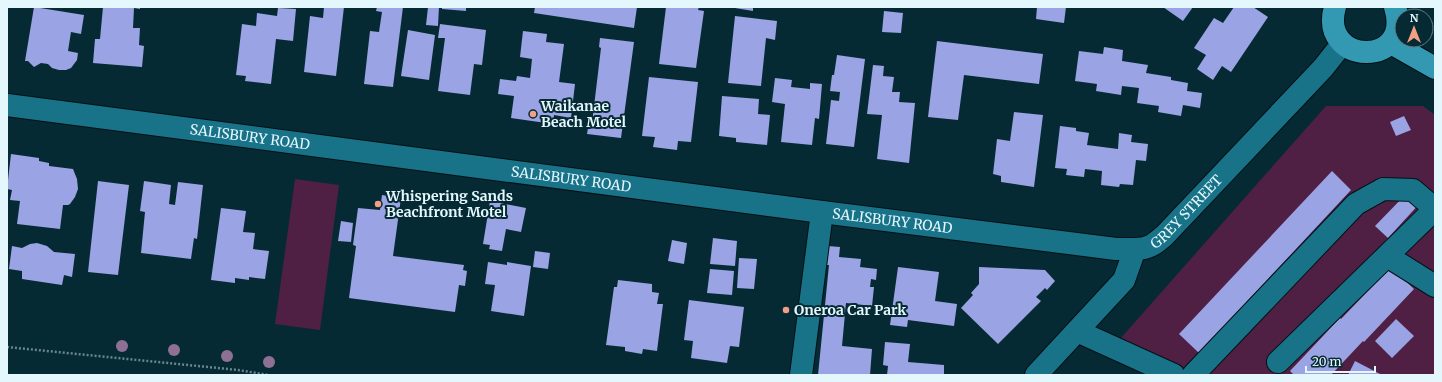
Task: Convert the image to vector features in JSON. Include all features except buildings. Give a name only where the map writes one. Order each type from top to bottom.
[{"type":"highway","points":[[1335,7],[1333,20],[1335,32],[1342,44],[1359,52],[1380,50],[1391,43],[1396,33],[1398,24],[1395,7]]},
{"type":"highway","points":[[1391,43],[1435,68]]},
{"type":"street","name":"GREY STREET","points":[[1036,375],[1124,280],[1135,249],[1145,249],[1156,243],[1165,235],[1323,68],[1342,44]]},
{"type":"street","name":"SALISBURY ROAD","points":[[7,105],[822,212],[1116,249],[1135,249]]},
{"type":"street","points":[[1193,375],[1356,204],[1383,189],[1413,190],[1435,209],[1278,362]]},
{"type":"street","points":[[801,375],[822,212]]},
{"type":"street","points":[[1386,256],[1435,286]]},
{"type":"street","points":[[1077,331],[1174,375]]},
{"type":"path","points":[[7,348],[238,370],[269,375]]},
{"type":"shaded area","points":[[1326,106],[1423,106],[1435,115],[1435,375],[1155,375],[1105,356]]},
{"type":"shaded area","points":[[295,179],[339,185],[320,330],[275,324]]},
{"type":"place","name":"Waikanae Beach Motel","points":[[533,114]]},
{"type":"place","name":"Whispering Sands Beachfront Motel","points":[[378,204]]},
{"type":"place","name":"Oneroa Car Park","points":[[786,310]]}]
